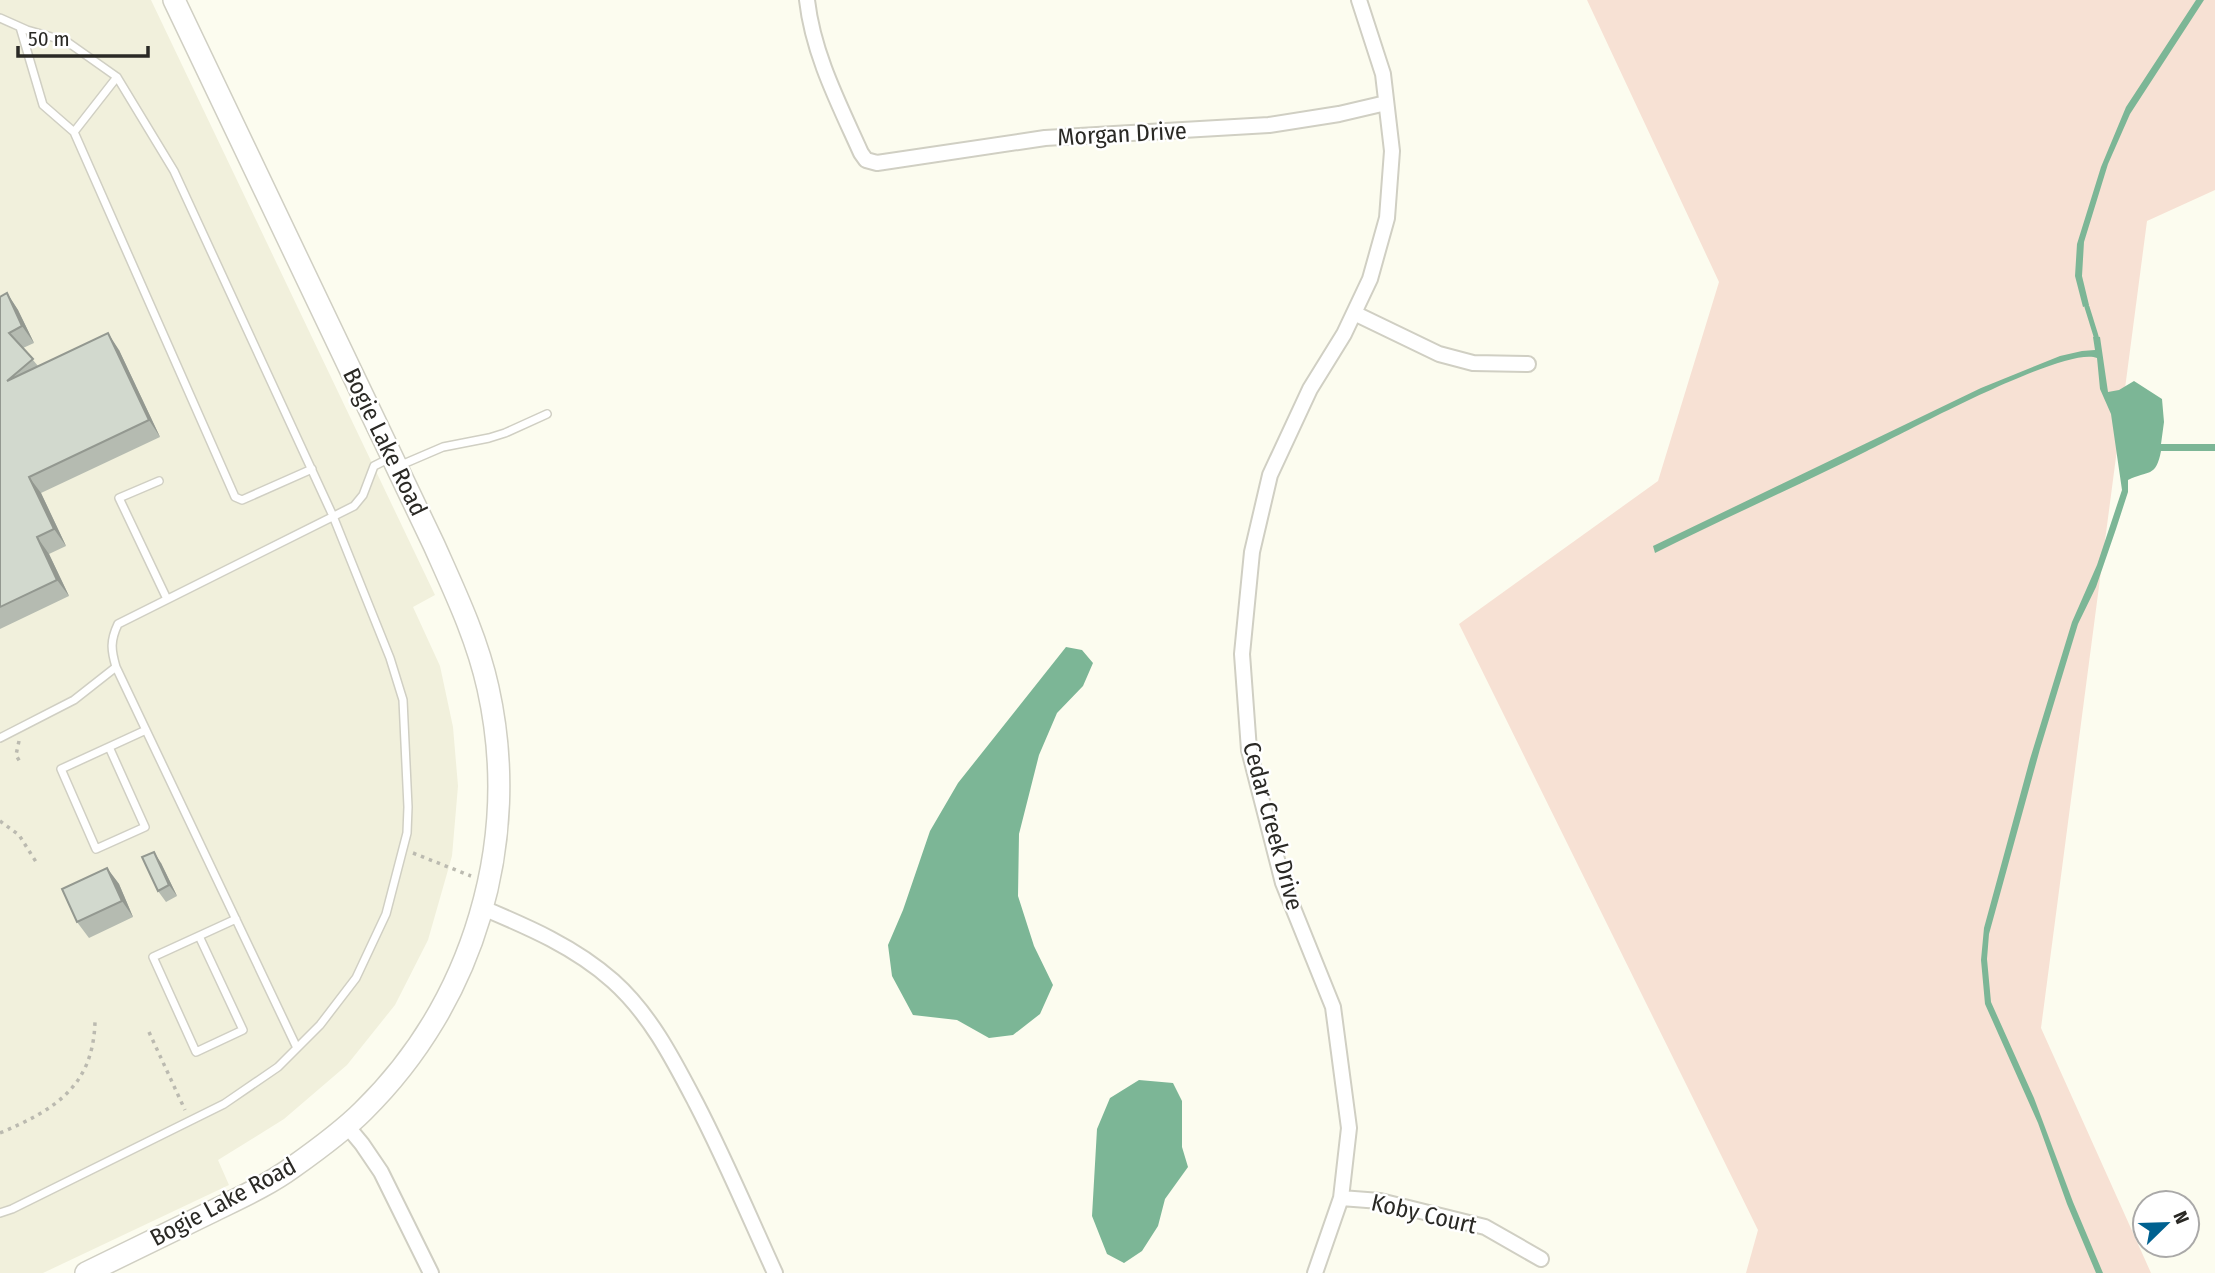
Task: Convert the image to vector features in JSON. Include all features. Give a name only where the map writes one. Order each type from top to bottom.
[{"type":"main road","name":"Bogie Lake Road","points":[[86,1273],[246,1194],[290,1169],[347,1125],[399,1070],[436,1018],[458,977],[483,908],[496,837],[499,778],[496,737],[488,686],[477,646],[394,462],[176,0]]},
{"type":"street","name":"Morgan Drive","points":[[807,0],[810,23],[832,90],[861,153],[866,160],[877,163],[1045,138],[1269,125],[1339,114],[1386,103]]},
{"type":"street","name":"Cedar Creek Drive","points":[[1315,1273],[1342,1198],[1349,1128],[1333,1006],[1283,883],[1249,750],[1242,654],[1252,552],[1270,475],[1310,389],[1344,334],[1370,279],[1387,218],[1392,151],[1386,103],[1382,74],[1359,0]]},
{"type":"street","points":[[1354,313],[1439,354],[1473,363],[1528,365]]},
{"type":"street","points":[[483,908],[562,944],[613,981],[652,1025],[721,1152],[775,1273]]},
{"type":"street","points":[[347,1125],[381,1172],[431,1273]]},
{"type":"street","name":"Koby Court","points":[[1342,1198],[1380,1201],[1485,1227],[1541,1259]]},
{"type":"lane","points":[[0,18],[66,41],[117,77],[174,171],[333,516],[390,657],[403,700],[408,807],[404,849],[386,914],[356,978],[320,1025],[297,1048],[256,1084],[224,1104],[0,1213]]},
{"type":"lane","points":[[20,27],[43,105],[74,132],[235,497],[242,500],[312,470]]},
{"type":"lane","points":[[74,132],[117,77]]},
{"type":"lane","points":[[297,1048],[116,667],[110,649],[113,636],[118,624],[354,506],[363,495],[374,466],[443,447],[489,438],[547,414]]},
{"type":"lane","points":[[159,481],[119,498],[167,599]]},
{"type":"lane","points":[[0,738],[74,700],[116,667]]},
{"type":"lane","points":[[109,747],[145,827],[96,849],[61,769],[146,730]]},
{"type":"lane","points":[[199,936],[243,1030],[196,1052],[153,957],[236,919]]},
{"type":"path","points":[[0,821],[19,835],[38,865]]},
{"type":"path","points":[[404,849],[489,883]]},
{"type":"path","points":[[0,1133],[40,1115],[68,1094],[88,1061],[94,1040],[95,1022]]},
{"type":"path","points":[[149,1032],[190,1121]]},
{"type":"shaded area","points":[[0,0],[151,0],[435,595],[413,607],[440,666],[453,727],[458,786],[452,856],[428,940],[395,1005],[347,1065],[284,1119],[218,1160],[229,1185],[43,1273],[0,1273]]},
{"type":"shaded area","points":[[1587,0],[2215,0],[2215,190],[2147,221],[2041,1028],[2131,1228],[2131,1259],[2145,1259],[2151,1273],[1746,1273],[1758,1230],[1459,624],[1658,481],[1719,282]]},
{"type":"shaded area","points":[[2196,0],[2204,0],[2130,114],[2108,164],[2084,242],[2082,276],[2089,305],[2083,307],[2075,276],[2077,244],[2101,167],[2126,107]]},
{"type":"shaded area","points":[[2093,337],[2100,337],[2108,392],[2119,390],[2134,381],[2162,399],[2164,422],[2161,444],[2215,444],[2215,451],[2161,451],[2154,469],[2128,480],[2128,492],[2096,587],[2078,624],[1989,934],[1987,959],[1991,1002],[2034,1098],[2103,1273],[2096,1273],[2067,1204],[2038,1123],[1985,1004],[1981,960],[1984,928],[2030,759],[2072,622],[2097,565],[2122,490],[2111,414],[2100,389],[2097,358],[2080,358],[2020,377],[1655,553],[1653,546],[1981,388],[2060,356],[2095,350]]},
{"type":"shaded area","points":[[1066,647],[1082,650],[1093,663],[1083,686],[1057,713],[1039,755],[1019,834],[1018,896],[1034,946],[1053,985],[1040,1014],[1013,1035],[989,1038],[957,1020],[913,1015],[892,976],[888,945],[930,831],[958,783]]},
{"type":"shaded area","points":[[1139,1080],[1173,1083],[1182,1101],[1182,1147],[1188,1167],[1165,1199],[1158,1226],[1142,1251],[1124,1263],[1107,1254],[1092,1216],[1097,1129],[1110,1098]]},
{"type":"building","points":[[7,293],[22,326],[9,333],[33,359],[7,381],[108,333],[149,420],[29,477],[54,529],[37,537],[57,580],[0,607],[0,297]]},
{"type":"building","points":[[154,852],[169,885],[158,891],[142,857]]},
{"type":"building","points":[[107,868],[122,901],[77,922],[62,889]]},
{"type":"waterway","points":[[2087,307],[2096,336]]}]
